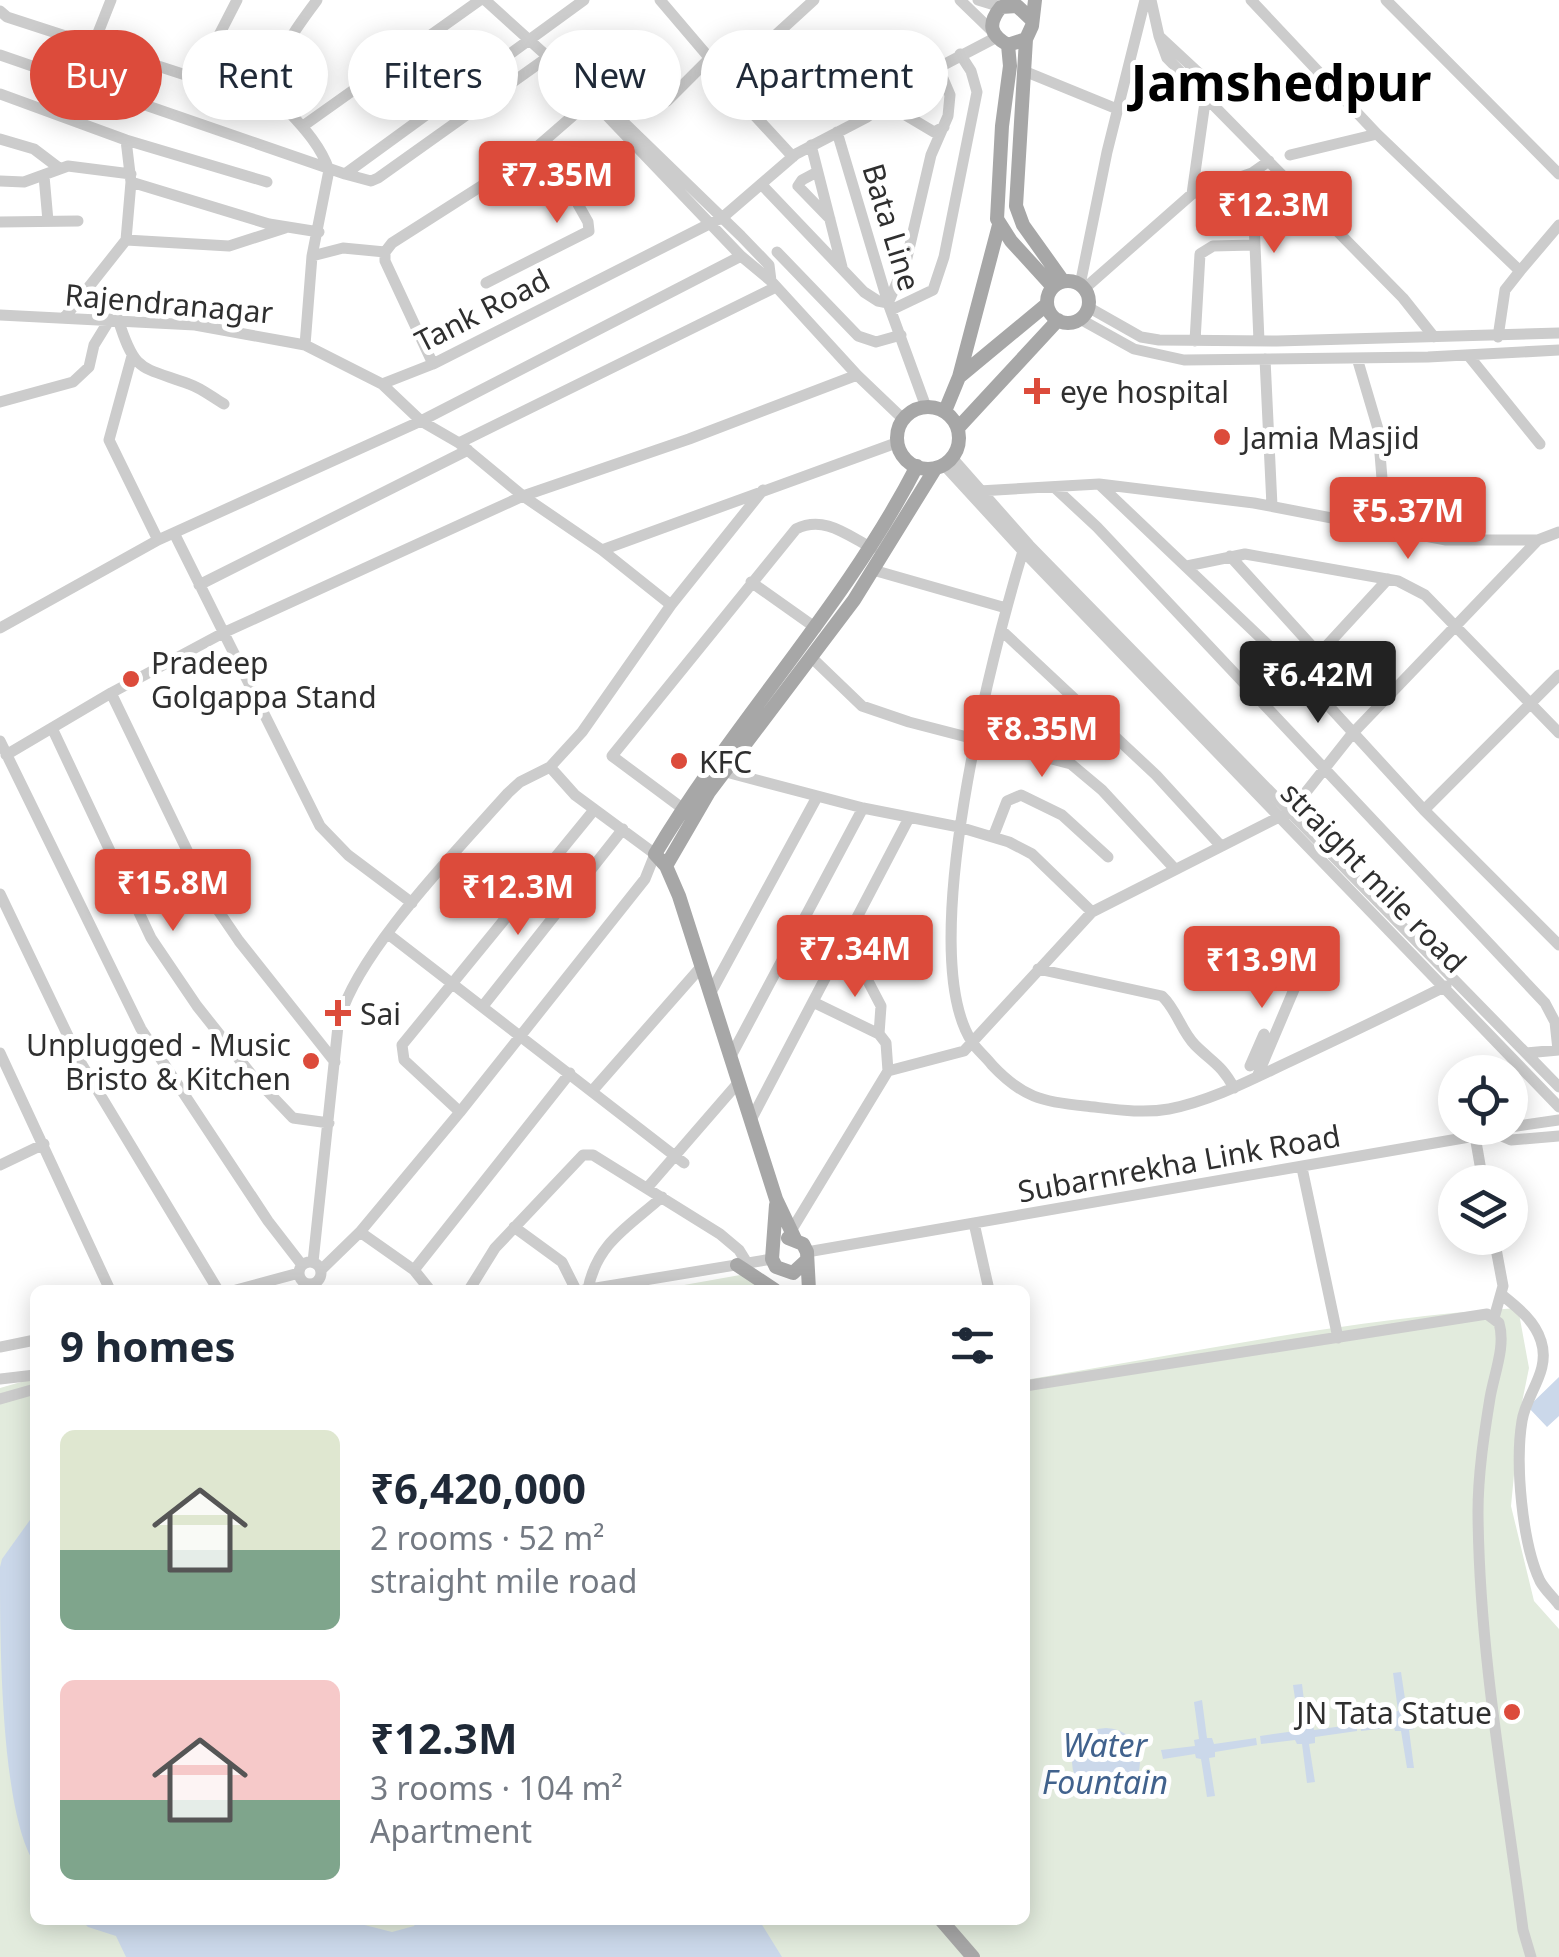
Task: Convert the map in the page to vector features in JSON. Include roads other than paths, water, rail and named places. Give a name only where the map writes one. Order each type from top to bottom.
[{"type":"main road","points":[[1035,0],[1026,39],[1016,206],[1058,284]]},
{"type":"main road","points":[[1031,19],[1024,9],[1008,4],[992,18],[1010,66],[996,213],[999,224],[1058,284],[1082,287],[1084,313],[1068,322],[1058,320],[1046,305]]},
{"type":"main road","points":[[998,38],[1026,39]]},
{"type":"main road","points":[[944,412],[959,378],[999,224]]},
{"type":"main road","points":[[959,378],[1046,305],[1058,284]]},
{"type":"main road","points":[[958,428],[1058,320]]},
{"type":"main road","points":[[666,866],[690,820],[812,657],[960,447],[958,428],[944,412],[926,407],[902,418],[896,443],[903,457],[917,466],[944,465]]},
{"type":"main road","points":[[809,1285],[807,1257],[776,1199],[666,866],[655,854],[682,808],[872,548],[917,466]]},
{"type":"main road","points":[[776,1199],[774,1252],[790,1285]]},
{"type":"main road","points":[[774,1252],[780,1240],[793,1235]]},
{"type":"main road","points":[[784,1272],[793,1273],[807,1257]]},
{"type":"main road","points":[[742,1264],[769,1285]]},
{"type":"main road","points":[[945,1925],[973,1957]]},
{"type":"street","points":[[99,30],[112,0]]},
{"type":"street","points":[[222,30],[237,0]]},
{"type":"street","points":[[298,30],[316,0]]},
{"type":"street","points":[[302,126],[483,0],[538,49]]},
{"type":"street","points":[[345,174],[584,0]]},
{"type":"street","points":[[660,0],[701,49]]},
{"type":"street","points":[[781,30],[814,0]]},
{"type":"street","points":[[960,0],[998,38]]},
{"type":"street","points":[[978,0],[1008,4]]},
{"type":"street","points":[[1148,0],[1167,58],[1403,298],[1434,337]]},
{"type":"street","points":[[1082,287],[1117,109],[1148,0]]},
{"type":"street","points":[[1251,0],[1377,134],[1520,271]]},
{"type":"street","points":[[1386,0],[1559,174]]},
{"type":"street","points":[[0,11],[7,17],[50,30]]},
{"type":"street","name":"Tank Road","points":[[948,61],[998,38]]},
{"type":"street","points":[[761,184],[871,298],[889,306],[933,290],[944,257],[977,92],[971,71],[960,54]]},
{"type":"street","points":[[0,55],[328,170],[371,180],[538,64]]},
{"type":"street","points":[[681,87],[701,67]]},
{"type":"street","points":[[1024,72],[1117,109]]},
{"type":"street","points":[[0,94],[126,140],[267,182]]},
{"type":"street","points":[[1192,194],[1211,100]]},
{"type":"street","points":[[296,120],[325,158],[328,170],[312,256],[306,345]]},
{"type":"street","points":[[433,364],[385,261],[386,252],[392,243],[522,160],[568,120]]},
{"type":"street","points":[[612,120],[768,265],[774,284]]},
{"type":"street","points":[[620,120],[716,220],[741,256],[774,284],[902,418]]},
{"type":"street","points":[[759,120],[793,156]]},
{"type":"street","name":"Tank Road","points":[[382,384],[433,364],[716,220],[793,156],[858,120]]},
{"type":"street","points":[[914,120],[934,132],[944,128]]},
{"type":"street","points":[[889,306],[906,262],[931,155],[945,120]]},
{"type":"street","name":"Bata Line","points":[[837,132],[889,306],[926,407]]},
{"type":"street","points":[[1290,155],[1377,134]]},
{"type":"street","points":[[0,139],[34,149],[59,168]]},
{"type":"street","points":[[65,317],[126,240],[131,178],[126,140]]},
{"type":"street","points":[[486,284],[589,231],[588,222],[543,142]]},
{"type":"street","points":[[811,145],[843,270]]},
{"type":"street","points":[[1082,287],[1192,194],[1252,173],[1269,162]]},
{"type":"street","points":[[0,181],[24,182],[68,166],[131,178],[285,228],[319,232]]},
{"type":"street","points":[[817,172],[798,186],[830,219]]},
{"type":"street","points":[[1252,173],[1258,341]]},
{"type":"street","points":[[44,176],[48,221]]},
{"type":"street","points":[[0,222],[78,221]]},
{"type":"street","points":[[1498,337],[1505,290],[1559,225]]},
{"type":"street","points":[[126,240],[229,246],[285,228]]},
{"type":"street","points":[[1195,340],[1197,261],[1202,251],[1213,246],[1253,245]]},
{"type":"street","points":[[312,256],[343,248],[386,252]]},
{"type":"street","points":[[777,252],[858,336],[876,342],[901,335]]},
{"type":"street","points":[[0,628],[158,540],[421,421],[741,256]]},
{"type":"street","points":[[198,584],[774,284]]},
{"type":"street","points":[[1084,313],[1141,337],[1195,340],[1559,333]]},
{"type":"street","points":[[1084,313],[1116,341],[1154,356],[1184,360],[1559,350]]},
{"type":"street","name":"Rajendranagar","points":[[0,315],[196,325],[306,345],[382,384],[421,421],[463,447],[671,604]]},
{"type":"street","points":[[0,402],[73,382],[90,367],[94,346],[114,319],[132,356],[150,372],[192,385],[224,404]]},
{"type":"street","points":[[1468,355],[1540,444]]},
{"type":"street","points":[[132,356],[109,440],[158,540]]},
{"type":"street","points":[[1357,358],[1378,428],[1386,528]]},
{"type":"street","points":[[1266,360],[1272,506]]},
{"type":"street","points":[[6,755],[223,633],[523,496],[857,375]]},
{"type":"street","points":[[602,550],[896,443]]},
{"type":"street","name":"straight mile road","points":[[944,465],[979,491],[1559,1107]]},
{"type":"street","name":"straight mile road","points":[[944,465],[1023,552],[1559,1087]]},
{"type":"street","points":[[1099,484],[1304,679],[1424,810],[1559,945]]},
{"type":"street","points":[[979,491],[1099,484],[1272,506],[1463,542],[1538,540],[1559,532]]},
{"type":"street","points":[[1054,487],[1097,527],[1545,1003],[1554,1022],[1558,1050],[1526,1054]]},
{"type":"street","points":[[309,1270],[344,1003],[412,903],[508,793],[520,782],[550,767],[582,732],[671,604],[763,490]]},
{"type":"street","points":[[682,808],[612,756],[788,536],[807,523],[823,522],[872,548]]},
{"type":"street","points":[[175,534],[320,826],[348,855],[412,903]]},
{"type":"street","points":[[888,1071],[964,1051],[1092,912],[1286,815],[1352,734],[1458,628],[1538,540]]},
{"type":"street","points":[[1023,552],[1006,608],[959,827],[950,964],[952,988],[970,1041],[1007,1081],[1025,1094],[1051,1103],[1154,1112],[1234,1088],[1254,1072],[1446,986]]},
{"type":"street","points":[[1188,566],[1245,554],[1413,586],[1559,733]]},
{"type":"street","points":[[1230,556],[1318,654],[1318,665],[1304,679]]},
{"type":"street","points":[[873,570],[1006,608]]},
{"type":"street","points":[[1318,654],[1388,579]]},
{"type":"street","points":[[751,582],[816,628]]},
{"type":"street","points":[[1001,630],[1156,775],[1220,845]]},
{"type":"street","points":[[812,657],[862,706],[1071,764],[1102,790],[1174,868]]},
{"type":"street","points":[[1424,810],[1559,675]]},
{"type":"street","points":[[111,693],[210,900],[336,1062]]},
{"type":"street","points":[[52,728],[151,938],[196,1006],[293,1118],[328,1124]]},
{"type":"street","points":[[0,742],[141,1029],[268,1221],[322,1285]]},
{"type":"street","points":[[299,1285],[309,1270],[360,1232],[523,1036],[646,879],[655,854],[594,810],[561,782],[550,767]]},
{"type":"street","points":[[726,772],[993,837],[1032,854],[1092,912]]},
{"type":"street","points":[[993,837],[1007,800],[1021,795],[1062,815],[1108,857]]},
{"type":"street","points":[[710,994],[817,796]]},
{"type":"street","points":[[730,1058],[863,808]]},
{"type":"street","points":[[460,1112],[401,1054],[402,1045],[594,810]]},
{"type":"street","points":[[751,1120],[909,818]]},
{"type":"street","points":[[483,1006],[623,829]]},
{"type":"street","points":[[646,879],[666,866]]},
{"type":"street","points":[[0,894],[81,1063],[215,1285]]},
{"type":"street","points":[[388,934],[679,1159]]},
{"type":"street","points":[[846,939],[882,1006],[879,1034]]},
{"type":"street","points":[[1254,1072],[1306,962]]},
{"type":"street","points":[[593,1090],[701,967]]},
{"type":"street","points":[[1038,969],[1162,996],[1192,1042],[1221,1066],[1234,1088]]},
{"type":"street","points":[[793,1235],[888,1071],[886,1044],[879,1034],[813,1002]]},
{"type":"street","points":[[1254,1072],[1264,1034]]},
{"type":"street","points":[[0,1054],[108,1285]]},
{"type":"street","points":[[414,1270],[570,1073]]},
{"type":"street","points":[[648,1188],[679,1159],[738,1083]]},
{"type":"street","points":[[1528,1125],[1559,1120]]},
{"type":"street","name":"Subarnrekha Link Road","points":[[1528,1139],[1559,1136]]},
{"type":"street","name":"Subarnrekha Link Road","points":[[807,1257],[974,1223],[1438,1143]]},
{"type":"street","points":[[0,1165],[44,1144]]},
{"type":"street","points":[[472,1285],[482,1266],[514,1228],[583,1155],[594,1155],[730,1241],[742,1264]]},
{"type":"street","points":[[1302,1168],[1338,1338]]},
{"type":"street","points":[[587,1285],[592,1266],[603,1249],[662,1197]]},
{"type":"street","points":[[974,1223],[988,1285]]},
{"type":"street","points":[[514,1228],[562,1262],[574,1285]]},
{"type":"street","points":[[360,1232],[414,1270],[426,1285]]},
{"type":"street","points":[[616,1285],[742,1264],[774,1252]]},
{"type":"street","points":[[1494,1318],[1502,1295],[1496,1255]]},
{"type":"street","points":[[254,1285],[309,1270]]},
{"type":"street","points":[[1502,1295],[1525,1313],[1541,1340],[1541,1370],[1522,1421],[1521,1476],[1528,1538],[1541,1582],[1559,1605]]},
{"type":"street","points":[[1030,1385],[1487,1314],[1494,1318],[1502,1333],[1485,1430],[1478,1549],[1493,1706],[1523,1930],[1531,1957]]},
{"type":"street","points":[[0,1348],[30,1341]]},
{"type":"street","points":[[0,1379],[30,1376]]},
{"type":"street","points":[[0,1398],[30,1389]]},
{"type":"water","points":[[1559,1377],[1559,1416],[1547,1427],[1528,1407]]},
{"type":"water","points":[[30,1520],[30,1854],[15,1805],[4,1722],[2,1559]]},
{"type":"water","points":[[1401,1672],[1407,1712],[1413,1716],[1453,1710],[1454,1717],[1414,1724],[1414,1729],[1409,1730],[1414,1768],[1407,1768],[1401,1731],[1394,1727],[1361,1731],[1360,1721],[1393,1717],[1393,1712],[1398,1711],[1393,1673]]},
{"type":"water","points":[[1302,1684],[1307,1725],[1313,1725],[1314,1730],[1357,1724],[1357,1731],[1315,1737],[1315,1743],[1309,1744],[1315,1782],[1307,1783],[1302,1744],[1295,1740],[1261,1744],[1260,1736],[1295,1731],[1294,1726],[1299,1725],[1293,1685]]},
{"type":"water","points":[[1202,1700],[1207,1738],[1212,1738],[1214,1744],[1256,1738],[1257,1745],[1215,1752],[1215,1757],[1209,1758],[1215,1796],[1207,1797],[1201,1759],[1195,1754],[1163,1759],[1161,1750],[1195,1746],[1194,1740],[1199,1739],[1194,1702]]},
{"type":"water","name":"Water Fountain","points":[[1106,1728],[1130,1738],[1140,1762],[1130,1786],[1106,1796],[1082,1786],[1072,1762],[1082,1738]]},
{"type":"water","points":[[365,1925],[392,1932],[415,1925],[762,1925],[782,1957],[126,1957],[116,1936],[88,1927]]},
{"type":"place","name":"eye hospital","points":[[1037,391]]},
{"type":"place","name":"Jamia Masjid","points":[[1222,437]]},
{"type":"place","name":"Pradeep Golgappa Stand","points":[[131,679]]},
{"type":"place","name":"KFC","points":[[679,761]]},
{"type":"place","name":"Sai","points":[[338,1013]]},
{"type":"place","name":"Unplugged - Music Bristo & Kitchen","points":[[311,1061]]},
{"type":"place","name":"JN Tata Statue","points":[[1512,1712]]},
{"type":"district","name":"Jamshedpur","points":[[1281,82]]}]
